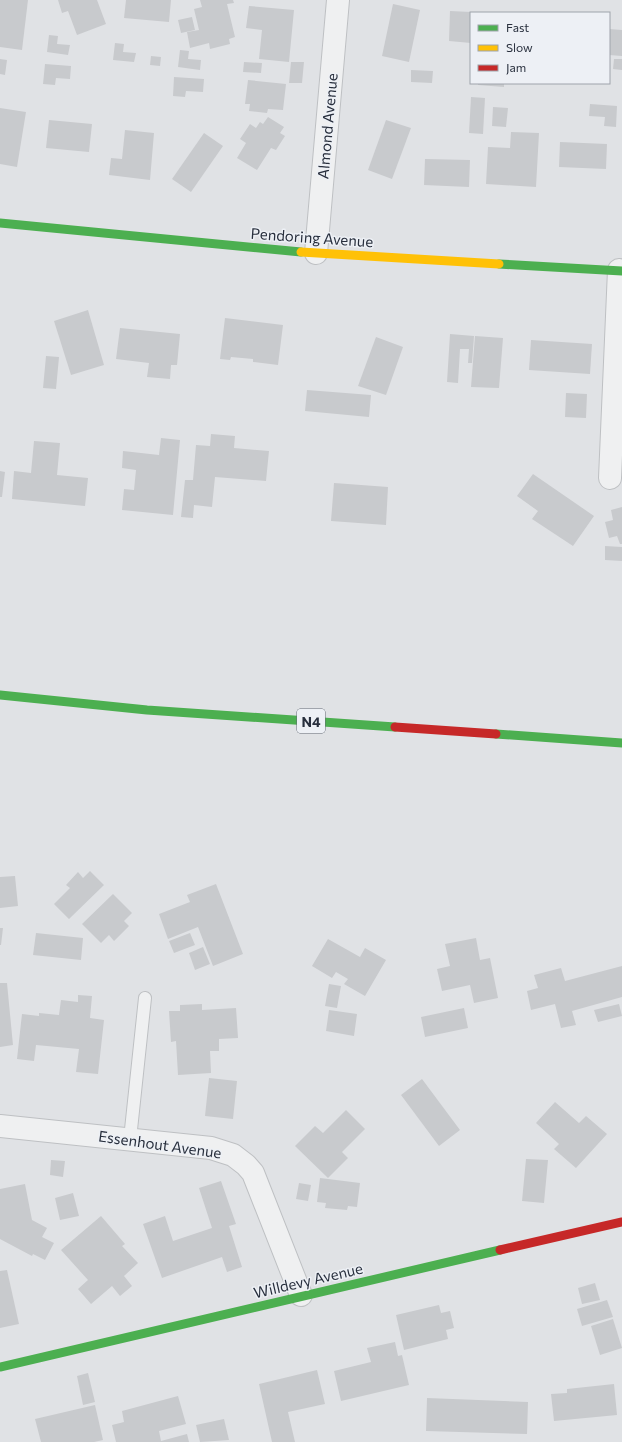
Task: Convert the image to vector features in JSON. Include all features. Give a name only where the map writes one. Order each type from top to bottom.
[{"type":"main road","name":"Pendoring Avenue","points":[[0,224],[316,253],[621,270]]},
{"type":"main road","name":"N4","points":[[0,695],[147,710],[622,743]]},
{"type":"main road","name":"Willdevy Avenue","points":[[0,1367],[301,1295],[622,1222]]},
{"type":"street","name":"Almond Avenue","points":[[316,253],[338,0]]},
{"type":"street","points":[[610,478],[621,270]]},
{"type":"street","name":"Essenhout Avenue","points":[[0,1126],[211,1148],[233,1155],[246,1165],[257,1182],[301,1295]]},
{"type":"lane","points":[[130,1139],[144,998]]},
{"type":"building","points":[[0,0],[28,0],[22,50],[0,47]]},
{"type":"building","points":[[58,0],[97,0],[106,24],[77,35],[68,11],[62,13]]},
{"type":"building","points":[[126,0],[171,0],[169,22],[124,18]]},
{"type":"building","points":[[200,0],[233,0],[234,3],[227,4],[235,37],[229,39],[230,44],[210,49],[209,43],[190,48],[187,32],[199,30],[194,9],[202,7]]},
{"type":"building","points":[[393,4],[420,10],[409,62],[382,56]]},
{"type":"building","points":[[249,6],[294,10],[289,62],[259,59],[262,30],[246,28]]},
{"type":"building","points":[[450,11],[471,12],[470,43],[449,41]]},
{"type":"building","points":[[192,17],[195,30],[181,33],[178,20]]},
{"type":"building","points":[[610,29],[622,30],[622,56],[610,55]]},
{"type":"building","points":[[49,35],[58,36],[57,44],[70,45],[68,55],[47,52]]},
{"type":"building","points":[[115,43],[124,44],[123,52],[136,53],[134,62],[113,60]]},
{"type":"building","points":[[180,50],[189,51],[188,59],[201,60],[200,70],[178,67]]},
{"type":"building","points":[[151,56],[161,57],[160,66],[150,65]]},
{"type":"building","points":[[0,59],[7,60],[5,75],[0,74]]},
{"type":"building","points":[[614,59],[622,59],[622,70],[613,69]]},
{"type":"building","points":[[244,62],[262,63],[261,73],[243,72]]},
{"type":"building","points":[[291,62],[304,62],[302,83],[289,83]]},
{"type":"building","points":[[45,64],[71,66],[70,79],[56,78],[55,85],[43,84]]},
{"type":"building","points":[[411,70],[433,71],[432,83],[411,82]]},
{"type":"building","points":[[174,77],[204,79],[203,92],[186,91],[185,97],[173,96]]},
{"type":"building","points":[[248,80],[286,84],[283,110],[268,109],[267,113],[249,111],[250,104],[245,104]]},
{"type":"building","points":[[504,84],[504,87],[478,85]]},
{"type":"building","points":[[471,97],[485,98],[483,134],[469,133]]},
{"type":"building","points":[[590,104],[617,106],[616,127],[604,126],[605,117],[589,116]]},
{"type":"building","points":[[493,107],[508,108],[506,127],[492,126]]},
{"type":"building","points":[[0,108],[26,112],[17,167],[0,164]]},
{"type":"building","points":[[268,117],[284,127],[280,133],[285,136],[276,150],[271,148],[257,170],[237,158],[246,143],[240,139],[250,124],[256,128],[260,122],[263,124]]},
{"type":"building","points":[[49,120],[92,124],[89,152],[46,148]]},
{"type":"building","points":[[386,120],[411,128],[392,179],[368,170]]},
{"type":"building","points":[[125,130],[154,133],[150,180],[109,175],[111,158],[122,159]]},
{"type":"building","points":[[511,132],[539,133],[536,187],[486,184],[488,147],[510,148]]},
{"type":"building","points":[[204,133],[223,146],[191,192],[172,179]]},
{"type":"building","points":[[560,142],[607,144],[606,169],[559,167]]},
{"type":"building","points":[[425,159],[470,160],[469,187],[424,185]]},
{"type":"building","points":[[88,310],[104,365],[71,375],[54,321]]},
{"type":"building","points":[[225,318],[283,325],[278,365],[253,362],[253,359],[231,357],[230,360],[220,359]]},
{"type":"building","points":[[120,328],[180,334],[177,365],[171,365],[170,379],[147,377],[149,363],[116,359]]},
{"type":"building","points":[[450,334],[474,336],[472,363],[468,363],[469,349],[460,349],[458,383],[447,382]]},
{"type":"building","points":[[475,336],[503,338],[499,388],[471,387]]},
{"type":"building","points":[[376,337],[403,347],[386,395],[358,386]]},
{"type":"building","points":[[531,340],[592,344],[590,374],[529,370]]},
{"type":"building","points":[[46,356],[59,357],[56,389],[43,388]]},
{"type":"building","points":[[307,390],[371,395],[369,417],[305,411]]},
{"type":"building","points":[[566,393],[587,394],[586,418],[565,417]]},
{"type":"building","points":[[211,434],[235,436],[234,448],[269,451],[266,481],[215,477],[212,507],[194,505],[193,518],[181,517],[185,480],[193,480],[196,445],[210,446]]},
{"type":"building","points":[[161,438],[180,440],[173,515],[122,510],[124,489],[134,490],[136,470],[122,468],[123,451],[159,455]]},
{"type":"building","points":[[34,441],[60,443],[57,475],[88,478],[85,506],[12,499],[14,471],[31,473]]},
{"type":"building","points":[[0,471],[5,472],[2,497],[0,497]]},
{"type":"building","points":[[533,474],[594,516],[573,546],[532,519],[538,511],[517,496]]},
{"type":"building","points":[[334,483],[388,487],[386,525],[331,521]]},
{"type":"building","points":[[622,507],[622,544],[620,544],[617,536],[609,538],[605,522],[613,520],[611,510]]},
{"type":"building","points":[[605,546],[622,547],[622,561],[605,560]]},
{"type":"building","points":[[90,871],[104,885],[69,919],[54,904],[70,888],[66,885],[78,872],[83,878]]},
{"type":"building","points":[[15,876],[18,906],[0,908],[0,877]]},
{"type":"building","points":[[216,884],[243,954],[213,966],[198,927],[168,939],[159,914],[190,902],[187,895]]},
{"type":"building","points":[[113,894],[132,913],[124,921],[129,926],[114,941],[109,935],[101,943],[82,924]]},
{"type":"building","points":[[0,928],[3,928],[1,945],[0,945]]},
{"type":"building","points":[[36,933],[83,938],[81,960],[33,955]]},
{"type":"building","points":[[190,933],[195,945],[174,953],[169,941]]},
{"type":"building","points":[[476,938],[480,960],[490,958],[498,998],[474,1003],[470,985],[442,991],[437,969],[450,966],[445,944]]},
{"type":"building","points":[[328,939],[360,957],[365,948],[386,960],[365,996],[344,984],[348,979],[336,972],[332,978],[312,966]]},
{"type":"building","points":[[203,947],[210,964],[195,970],[189,953]]},
{"type":"building","points":[[622,966],[622,997],[572,1011],[576,1025],[561,1028],[555,1004],[531,1010],[527,991],[538,988],[534,975],[561,968],[565,981]]},
{"type":"building","points":[[0,983],[7,983],[13,1045],[0,1047]]},
{"type":"building","points":[[329,984],[341,986],[337,1008],[325,1006]]},
{"type":"building","points":[[78,995],[92,996],[90,1018],[104,1020],[98,1074],[76,1072],[79,1049],[36,1045],[34,1061],[17,1059],[22,1014],[39,1016],[39,1013],[59,1015],[61,1000],[78,1002]]},
{"type":"building","points":[[202,1004],[202,1010],[236,1008],[238,1038],[219,1039],[219,1051],[210,1051],[211,1073],[178,1075],[176,1041],[171,1042],[169,1011],[180,1011],[180,1005]]},
{"type":"building","points":[[619,1004],[622,1016],[598,1022],[594,1010]]},
{"type":"building","points":[[464,1008],[468,1028],[425,1037],[421,1017]]},
{"type":"building","points":[[329,1010],[357,1014],[354,1036],[326,1031]]},
{"type":"building","points":[[209,1078],[237,1081],[233,1119],[205,1116]]},
{"type":"building","points":[[422,1079],[460,1130],[439,1146],[401,1095]]},
{"type":"building","points":[[555,1102],[579,1123],[586,1116],[607,1134],[576,1168],[554,1149],[559,1144],[536,1123]]},
{"type":"building","points":[[346,1110],[365,1129],[342,1152],[348,1158],[328,1178],[295,1146],[315,1126],[323,1133]]},
{"type":"building","points":[[526,1159],[548,1160],[544,1203],[522,1201]]},
{"type":"building","points":[[51,1160],[65,1161],[63,1177],[50,1175]]},
{"type":"building","points":[[320,1178],[360,1183],[357,1207],[348,1206],[347,1210],[325,1208],[326,1203],[317,1202]]},
{"type":"building","points":[[221,1181],[236,1224],[229,1226],[242,1267],[227,1272],[222,1257],[162,1278],[143,1224],[165,1216],[173,1241],[212,1228],[199,1188]]},
{"type":"building","points":[[299,1183],[311,1185],[308,1201],[296,1199]]},
{"type":"building","points":[[25,1184],[32,1220],[47,1228],[42,1237],[54,1243],[45,1260],[33,1254],[32,1256],[0,1239],[0,1189]]},
{"type":"building","points":[[73,1193],[79,1216],[60,1220],[55,1198]]},
{"type":"building","points":[[101,1216],[125,1244],[122,1246],[138,1263],[124,1276],[132,1286],[120,1296],[112,1286],[91,1304],[78,1289],[88,1280],[61,1250]]},
{"type":"building","points":[[7,1270],[19,1324],[0,1328],[0,1271]]},
{"type":"building","points":[[595,1283],[600,1300],[582,1304],[578,1288]]},
{"type":"building","points":[[607,1300],[613,1317],[582,1326],[577,1309]]},
{"type":"building","points":[[439,1305],[441,1313],[450,1311],[454,1328],[446,1330],[448,1339],[404,1350],[396,1315]]},
{"type":"building","points":[[613,1319],[622,1348],[600,1355],[591,1326]]},
{"type":"building","points":[[395,1342],[398,1356],[402,1355],[409,1385],[341,1401],[334,1371],[371,1362],[367,1348]]},
{"type":"building","points":[[317,1370],[325,1404],[288,1412],[295,1442],[272,1442],[259,1384]]},
{"type":"building","points":[[88,1373],[95,1402],[83,1405],[77,1376]]},
{"type":"building","points":[[614,1384],[617,1415],[554,1421],[551,1394],[567,1393],[567,1389]]},
{"type":"building","points":[[178,1396],[186,1424],[159,1431],[161,1441],[187,1434],[189,1442],[116,1442],[112,1425],[124,1422],[122,1411]]},
{"type":"building","points":[[427,1398],[528,1402],[527,1434],[426,1431]]},
{"type":"building","points":[[95,1405],[103,1440],[94,1442],[41,1442],[35,1419]]},
{"type":"building","points":[[224,1419],[229,1440],[200,1442],[196,1425]]},
{"type":"traffic: fast","points":[[0,223],[301,252]]},
{"type":"traffic: fast","points":[[499,264],[622,271]]},
{"type":"traffic: fast","points":[[0,695],[147,710],[395,727]]},
{"type":"traffic: fast","points":[[496,734],[622,743]]},
{"type":"traffic: fast","points":[[0,1367],[500,1250]]},
{"type":"traffic: slow","points":[[301,252],[499,264]]},
{"type":"traffic: jam","points":[[395,727],[496,734]]},
{"type":"traffic: jam","points":[[500,1250],[622,1222]]}]
